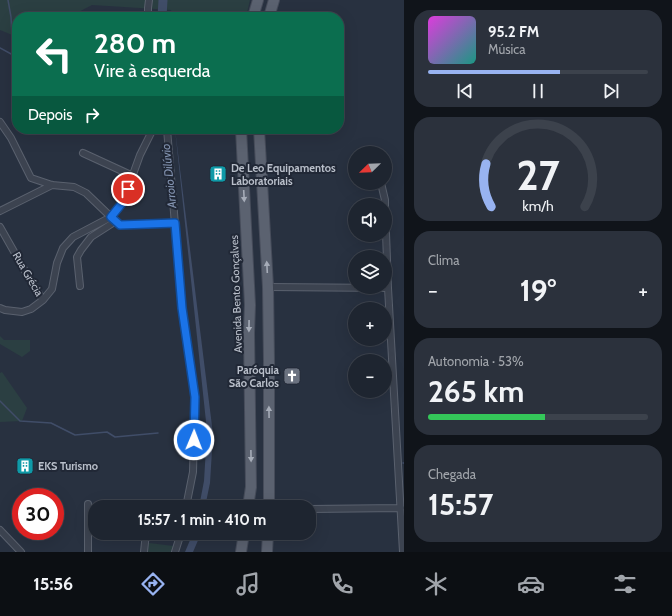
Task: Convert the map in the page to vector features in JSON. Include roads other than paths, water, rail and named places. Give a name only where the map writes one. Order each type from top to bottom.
[{"type":"main road","points":[[254,12],[258,0]]},
{"type":"main road","points":[[270,12],[274,0]]},
{"type":"main road","name":"Avenida Bento Gonçalves","points":[[241,134],[250,305],[251,487],[249,500]]},
{"type":"main road","points":[[259,134],[268,287],[270,362],[269,500]]},
{"type":"main road","points":[[241,552],[243,540]]},
{"type":"main road","points":[[267,552],[268,540]]},
{"type":"street","points":[[148,12],[149,0]]},
{"type":"street","points":[[0,122],[11,138],[30,178],[52,185],[74,187],[86,193],[120,225],[175,223]]},
{"type":"street","points":[[0,308],[22,312],[31,309],[43,300],[52,289],[57,263],[63,248],[73,236],[111,217],[123,202],[140,155],[150,134]]},
{"type":"street","points":[[167,134],[182,308],[195,397],[193,472],[187,500]]},
{"type":"street","points":[[83,153],[133,176]]},
{"type":"street","points":[[0,211],[52,185]]},
{"type":"street","points":[[80,286],[77,257],[91,237],[116,221]]},
{"type":"street","name":"Rua Grécia","points":[[0,227],[43,300]]},
{"type":"street","points":[[268,287],[348,288]]},
{"type":"street","points":[[388,294],[403,552]]},
{"type":"street","points":[[316,509],[401,508]]},
{"type":"street","points":[[0,530],[21,552]]},
{"type":"street","points":[[88,540],[88,552]]},
{"type":"street","points":[[144,552],[145,540]]},
{"type":"street","points":[[175,552],[179,540]]},
{"type":"water","name":"Arroio Dilúvio","points":[[176,134],[213,434],[210,483],[206,500],[200,500],[204,481],[207,431]]},
{"type":"water","points":[[190,540],[198,540],[193,552],[185,552]]},
{"type":"waterway","points":[[8,0],[12,36]]},
{"type":"waterway","name":"Arroio Dilúvio","points":[[162,12],[163,0]]},
{"type":"waterway","points":[[0,48],[12,54]]},
{"type":"waterway","points":[[0,401],[20,421],[51,423],[75,435],[107,432],[115,437],[158,433]]},
{"type":"place","name":"De Leo Equipamentos Laboratoriais","points":[[218,174]]},
{"type":"place","name":"Paróquia São Carlos","points":[[292,376]]},
{"type":"place","name":"EKS Turismo","points":[[25,466]]}]
